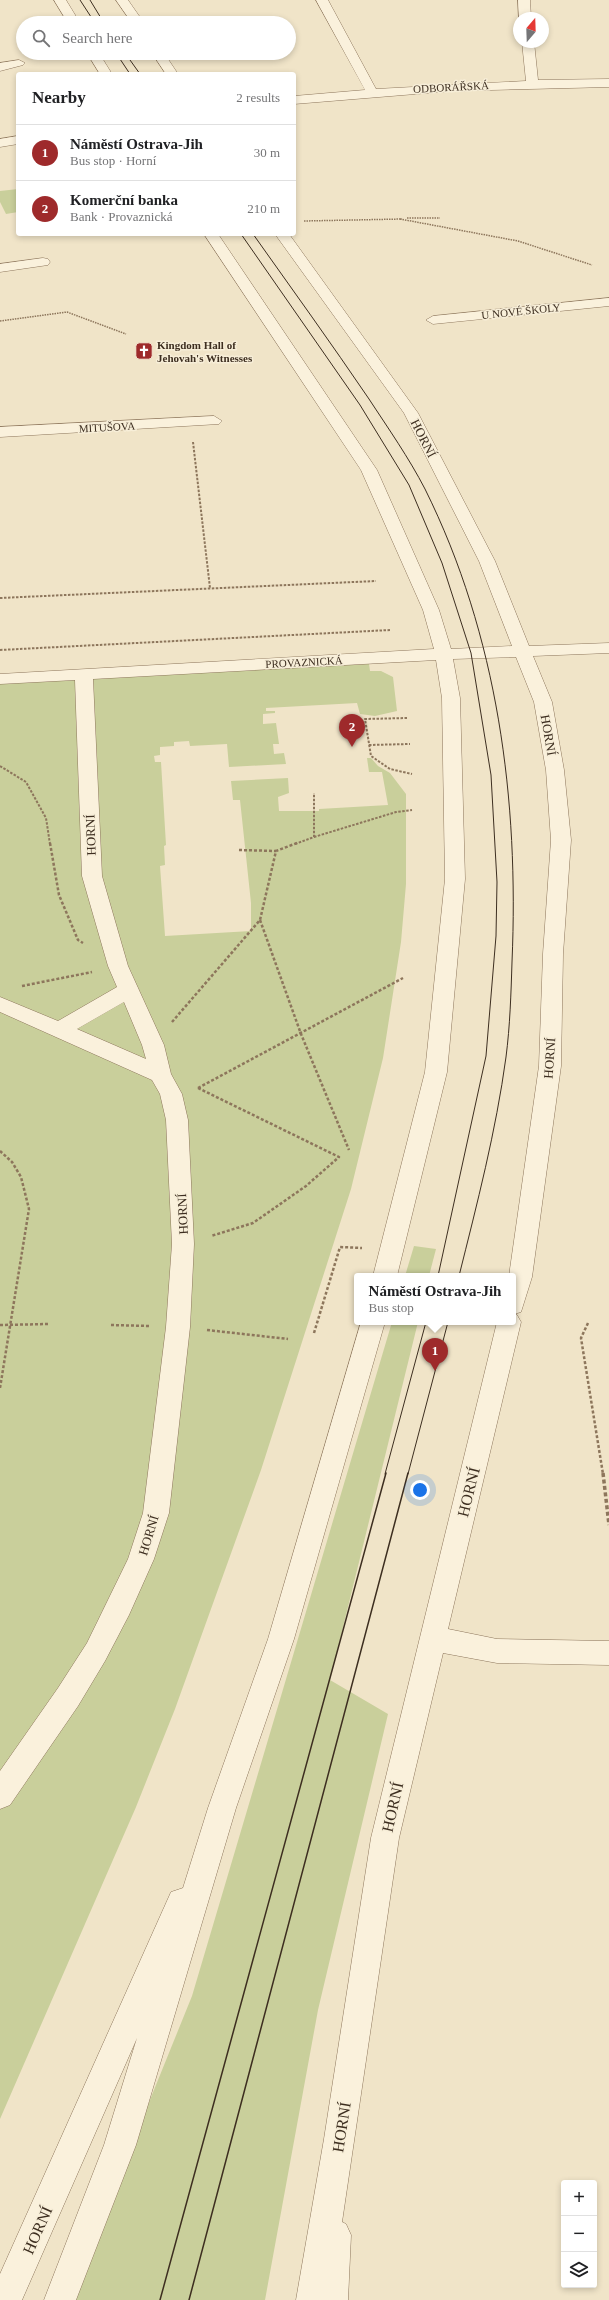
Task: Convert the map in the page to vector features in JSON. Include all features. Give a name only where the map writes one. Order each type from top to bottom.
[{"type":"street","points":[[60,0],[70,16]]},
{"type":"street","points":[[122,0],[133,16]]},
{"type":"street","points":[[322,0],[372,92]]},
{"type":"street","points":[[524,0],[525,12]]},
{"type":"street","points":[[529,48],[532,83]]},
{"type":"street","points":[[97,60],[105,72]]},
{"type":"street","points":[[163,60],[171,72]]},
{"type":"street","points":[[0,67],[19,63]]},
{"type":"street","name":"ODBORÁŘSKÁ","points":[[296,100],[372,92],[532,83],[609,83]]},
{"type":"street","points":[[0,143],[16,140]]},
{"type":"street","points":[[212,236],[369,470],[431,610],[444,654],[451,698],[455,879],[436,1072],[386,1273]]},
{"type":"street","name":"HORNÍ","points":[[283,236],[411,413],[487,560],[503,605],[524,651],[543,702],[555,770],[561,840],[553,954],[550,1066],[520,1277],[516,1293]]},
{"type":"street","points":[[0,268],[43,262]]},
{"type":"street","name":"U NOVÉ ŠKOLY","points":[[433,320],[609,302]]},
{"type":"street","name":"MITUŠOVA","points":[[0,432],[214,421]]},
{"type":"street","name":"PROVAZNICKÁ","points":[[0,679],[444,654],[609,648]]},
{"type":"street","name":"HORNÍ","points":[[0,1795],[68,1697],[96,1652],[120,1606],[141,1559],[156,1513],[178,1327],[183,1244],[177,1120],[171,1094],[160,1074],[153,1045],[118,966],[92,876],[84,675]]},
{"type":"street","points":[[59,1030],[128,990]]},
{"type":"street","points":[[0,1004],[160,1074]]},
{"type":"street","name":"HORNÍ","points":[[60,2300],[120,2145],[222,1808],[281,1639],[372,1325]]},
{"type":"street","name":"HORNÍ","points":[[312,2300],[340,2140],[385,1838],[508,1325]]},
{"type":"street","points":[[432,1639],[497,1651],[609,1653]]},
{"type":"street","name":"HORNÍ","points":[[5,2300],[80,2134],[222,1808]]},
{"type":"street","points":[[332,2300],[340,2140]]},
{"type":"path","points":[[304,221],[440,218]]},
{"type":"path","points":[[400,219],[518,240],[592,265]]},
{"type":"path","points":[[0,321],[67,312],[126,334]]},
{"type":"path","points":[[190,422],[210,588]]},
{"type":"path","points":[[0,598],[376,580]]},
{"type":"path","points":[[0,650],[390,630]]},
{"type":"path","points":[[407,718],[365,719],[371,756],[382,765],[412,774]]},
{"type":"path","points":[[369,745],[410,744]]},
{"type":"path","points":[[0,766],[26,782],[46,818],[59,895],[78,940],[118,966]]},
{"type":"path","points":[[314,793],[314,837]]},
{"type":"path","points":[[239,850],[276,851],[314,837],[396,812],[412,810]]},
{"type":"path","points":[[153,1045],[260,920],[276,851]]},
{"type":"path","points":[[260,920],[301,1034],[349,1150]]},
{"type":"path","points":[[15,988],[118,966]]},
{"type":"path","points":[[197,1088],[301,1034],[403,978]]},
{"type":"path","points":[[0,1150],[15,1166],[24,1182],[28,1199],[11,1325],[0,1388]]},
{"type":"path","points":[[314,1333],[340,1247],[363,1248]]},
{"type":"path","points":[[588,1323],[581,1338],[608,1506],[609,1525]]},
{"type":"path","points":[[0,1325],[49,1324]]},
{"type":"path","points":[[111,1325],[178,1327],[288,1339]]},
{"type":"green space","points":[[16,189],[16,212],[6,214],[0,202],[0,191]]},
{"type":"green space","points":[[369,664],[370,671],[381,671],[393,677],[397,711],[375,716],[360,714],[357,703],[266,708],[266,711],[275,711],[275,713],[263,714],[263,724],[276,723],[279,744],[273,744],[274,754],[284,753],[286,764],[229,767],[227,744],[190,746],[189,741],[174,742],[174,746],[160,747],[160,755],[154,756],[155,762],[161,762],[166,845],[164,846],[165,865],[160,866],[165,936],[251,931],[251,903],[240,800],[233,800],[231,781],[288,778],[289,793],[278,797],[279,811],[319,811],[319,809],[388,805],[382,772],[369,772],[367,758],[371,758],[378,766],[390,773],[406,794],[406,884],[401,942],[383,1058],[351,1189],[261,1470],[175,1709],[136,1807],[0,2119],[0,683]]},
{"type":"green space","points":[[414,1246],[436,1249],[430,1273],[406,1273]]},
{"type":"green space","points":[[391,1325],[417,1325],[330,1680],[388,1714],[318,2010],[265,2300],[69,2300],[192,1996]]},
{"type":"tram line","points":[[80,0],[90,16]]},
{"type":"tram line","points":[[90,0],[100,16]]},
{"type":"tram line","points":[[121,60],[129,72]]},
{"type":"tram line","points":[[130,60],[139,72]]},
{"type":"tram line","points":[[242,236],[360,405],[409,485],[442,563],[471,653],[491,775],[497,882],[496,936],[486,1056],[439,1273]]},
{"type":"tram line","points":[[254,236],[369,399],[419,477],[450,545],[470,602],[486,661],[498,720],[507,780],[512,840],[512,974],[509,1022],[506,1057],[497,1112],[486,1167],[460,1273]]},
{"type":"tram line","points":[[385,1474],[425,1325]]},
{"type":"tram line","points":[[408,1474],[447,1325]]},
{"type":"tram line","points":[[160,2300],[386,1473]]},
{"type":"tram line","points":[[189,2300],[408,1473]]},
{"type":"place","name":"Kingdom Hall of Jehovah's Witnesses","points":[[144,351]]},
{"type":"place","name":"Komerční banka","points":[[352,747]]},
{"type":"place","name":"Náměstí Ostrava-Jih","points":[[435,1371]]}]
